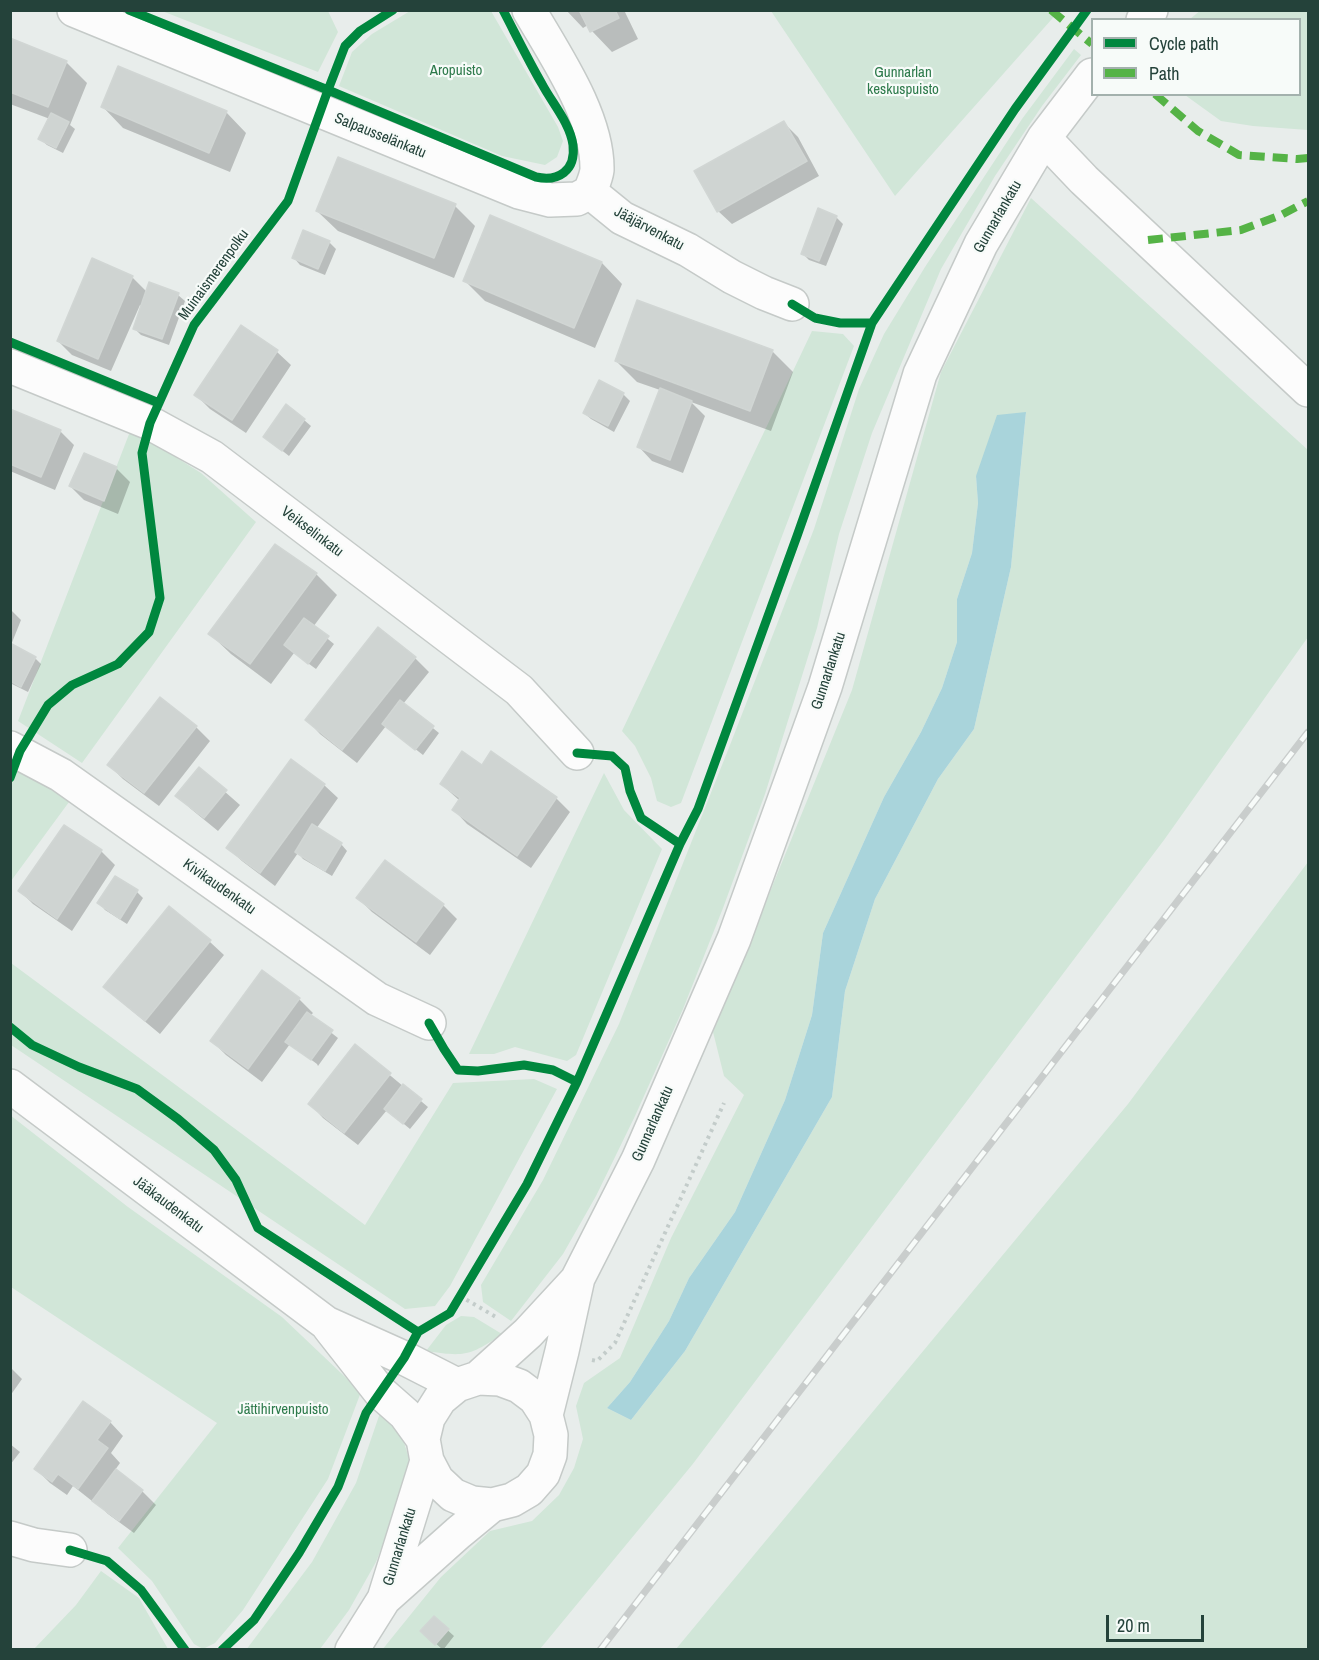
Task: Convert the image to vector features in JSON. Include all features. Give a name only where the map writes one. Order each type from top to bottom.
[{"type":"street","name":"Salpausselänkatu","points":[[74,10],[519,192],[550,200],[577,199],[590,192]]},
{"type":"street","points":[[529,10],[570,81],[590,128],[597,173],[590,192]]},
{"type":"street","name":"Gunnarlankatu","points":[[546,1415],[578,1278],[638,1160],[734,939],[825,687],[920,374],[981,244],[1044,138],[1091,76]]},
{"type":"street","points":[[1044,138],[1084,180],[1308,390]]},
{"type":"street","name":"Jääjärvenkatu","points":[[590,192],[622,218],[688,250],[732,278],[792,304]]},
{"type":"street","name":"Veikselinkatu","points":[[10,366],[150,423],[212,457],[519,690],[577,753]]},
{"type":"street","name":"Kivikaudenkatu","points":[[10,748],[61,775],[378,999],[429,1023]]},
{"type":"street","name":"Jääkaudenkatu","points":[[10,1086],[326,1323],[404,1358],[467,1382]]},
{"type":"street","name":"Gunnarlankatu","points":[[467,1382],[528,1333],[578,1278]]},
{"type":"street","name":"Jääkaudenkatu","points":[[326,1323],[380,1392],[405,1414],[425,1450]]},
{"type":"street","points":[[500,1378],[519,1386],[535,1398],[546,1415],[551,1435],[550,1455],[543,1474],[529,1490],[512,1500],[492,1505],[472,1503],[453,1495],[437,1480],[425,1450],[428,1418],[440,1399],[467,1382],[500,1378]]},
{"type":"street","name":"Gunnarlankatu","points":[[384,1599],[425,1450]]},
{"type":"street","name":"Gunnarlankatu","points":[[352,1650],[384,1599],[492,1505]]},
{"type":"street","points":[[10,1538],[34,1545],[70,1550]]},
{"type":"path","points":[[455,1305],[466,1286]]},
{"type":"green space","points":[[1201,10],[1308,11],[1308,130],[1221,121],[1186,96],[1301,96],[1301,18],[1191,18]]},
{"type":"green space","points":[[162,11],[328,11],[338,32],[318,72]]},
{"type":"green space","name":"Aropuisto","points":[[410,11],[491,11],[558,127],[563,141],[557,157],[545,165],[502,156],[339,86],[352,52],[372,34]]},
{"type":"green space","name":"Gunnarlan keskuspuisto","points":[[771,11],[1059,11],[895,196]]},
{"type":"green space","points":[[1074,49],[1081,55],[1042,106],[995,176],[941,269],[872,433],[839,534],[817,628],[765,794],[683,1009],[596,1196],[563,1254],[511,1321],[483,1302],[481,1285],[543,1180],[619,1024],[814,529],[859,389],[884,334],[925,267],[1022,119]]},
{"type":"green space","points":[[1031,198],[1308,450],[1308,637],[1164,840],[692,1465],[540,1649],[382,1650],[441,1577],[490,1531],[532,1521],[559,1495],[574,1468],[583,1439],[576,1406],[584,1383],[620,1358],[671,1238],[744,1095],[724,1076],[713,1032],[852,690],[941,372]],"holes":[[[1026,413],[1011,567],[974,729],[938,779],[875,899],[845,991],[832,1097],[685,1351],[631,1420],[607,1408],[630,1382],[669,1321],[689,1278],[735,1212],[785,1100],[812,1015],[823,933],[884,797],[921,732],[942,688],[957,642],[957,599],[972,553],[978,503],[976,476]]]},
{"type":"green space","points":[[812,331],[843,334],[854,346],[681,803],[671,807],[657,801],[651,778],[635,746],[622,731]]},
{"type":"green space","points":[[131,429],[201,473],[256,522],[82,763],[18,721]]},
{"type":"green space","points":[[11,766],[39,781],[69,802],[11,881]]},
{"type":"green space","points":[[604,773],[624,810],[662,849],[576,1055],[567,1061],[515,1047],[494,1054],[469,1054]]},
{"type":"green space","points":[[1308,862],[1308,1649],[676,1649],[1128,1104]]},
{"type":"green space","points":[[11,963],[365,1225],[453,1083],[534,1079],[557,1089],[450,1286],[435,1306],[405,1309],[11,1045]]},
{"type":"green space","name":"Jättihirvenpuisto","points":[[10,1115],[128,1207],[282,1317],[361,1392],[328,1479],[243,1610],[215,1643],[203,1649],[194,1644],[152,1581],[118,1548],[217,1423],[11,1287]]},
{"type":"green space","points":[[461,1316],[474,1317],[502,1334],[482,1347],[467,1353],[450,1354],[426,1351],[446,1325]]},
{"type":"green space","points":[[380,1413],[401,1432],[409,1459],[401,1497],[376,1562],[349,1610],[320,1649],[246,1650],[312,1562],[356,1483]]},
{"type":"green space","points":[[101,1571],[139,1598],[168,1649],[34,1649],[76,1605]]},
{"type":"water","points":[[1026,412],[1011,567],[974,729],[938,779],[875,899],[845,991],[832,1097],[685,1351],[631,1420],[607,1408],[630,1382],[669,1321],[689,1278],[735,1212],[785,1100],[812,1015],[823,933],[884,797],[921,732],[942,688],[957,642],[957,599],[972,553],[978,503],[976,476],[997,415]]},
{"type":"building","points":[[579,10],[615,10],[619,18],[590,32]]},
{"type":"building","points":[[10,38],[67,61],[48,107],[10,92]]},
{"type":"building","points":[[118,66],[227,111],[209,153],[101,107]]},
{"type":"building","points":[[51,113],[69,122],[56,148],[38,139]]},
{"type":"building","points":[[784,121],[807,161],[717,212],[694,171]]},
{"type":"building","points":[[338,157],[456,204],[434,258],[316,211]]},
{"type":"building","points":[[818,208],[837,216],[819,261],[801,254]]},
{"type":"building","points":[[490,215],[602,262],[574,328],[463,281]]},
{"type":"building","points":[[303,230],[330,241],[318,269],[292,258]]},
{"type":"building","points":[[92,258],[133,276],[98,359],[57,341]]},
{"type":"building","points":[[149,282],[179,293],[162,339],[133,329]]},
{"type":"building","points":[[637,300],[773,350],[750,411],[615,361]]},
{"type":"building","points":[[241,325],[278,350],[232,420],[194,395]]},
{"type":"building","points":[[599,380],[624,393],[608,426],[583,413]]},
{"type":"building","points":[[660,388],[692,401],[670,460],[637,447]]},
{"type":"building","points":[[286,404],[305,419],[282,451],[263,437]]},
{"type":"building","points":[[10,409],[61,430],[41,477],[10,464]]},
{"type":"building","points":[[84,453],[117,467],[104,501],[69,486]]},
{"type":"building","points":[[275,544],[317,573],[250,664],[208,634]]},
{"type":"building","points":[[304,618],[329,636],[308,664],[284,645]]},
{"type":"building","points":[[378,627],[416,657],[342,750],[305,720]]},
{"type":"building","points":[[10,643],[36,657],[21,687],[10,681]]},
{"type":"building","points":[[160,697],[197,726],[144,793],[107,765]]},
{"type":"building","points":[[400,700],[434,726],[415,750],[382,724]]},
{"type":"building","points":[[462,751],[482,765],[491,751],[557,797],[517,856],[452,810],[460,798],[440,784]]},
{"type":"building","points":[[291,759],[325,784],[260,873],[226,848]]},
{"type":"building","points":[[199,767],[227,790],[204,818],[175,796]]},
{"type":"building","points":[[312,824],[342,843],[325,871],[295,852]]},
{"type":"building","points":[[64,825],[102,850],[57,919],[18,891]]},
{"type":"building","points":[[385,860],[444,904],[416,942],[356,898]]},
{"type":"building","points":[[115,876],[138,890],[120,919],[97,903]]},
{"type":"building","points":[[169,906],[211,940],[145,1021],[103,987]]},
{"type":"building","points":[[262,970],[300,998],[248,1069],[210,1041]]},
{"type":"building","points":[[307,1012],[333,1030],[311,1060],[285,1042]]},
{"type":"building","points":[[355,1044],[391,1073],[344,1133],[308,1104]]},
{"type":"building","points":[[403,1084],[422,1099],[403,1124],[384,1109]]},
{"type":"building","points":[[83,1401],[111,1421],[97,1440],[108,1448],[78,1489],[58,1474],[52,1482],[34,1469]]},
{"type":"building","points":[[116,1469],[143,1490],[119,1521],[92,1501]]},
{"type":"building","points":[[434,1616],[449,1629],[435,1645],[420,1631]]},
{"type":"railway","points":[[600,1650],[1308,732]]},
{"type":"marked path","points":[[1051,10],[1091,43]]},
{"type":"marked path","points":[[1157,96],[1198,131],[1239,155],[1308,158]]},
{"type":"marked path","points":[[1148,240],[1241,230],[1281,215],[1308,201]]},
{"type":"cycle path","points":[[129,10],[536,177],[558,176],[564,173],[572,162],[571,137],[565,121],[537,75],[503,10]]},
{"type":"cycle path","name":"Muinaismerenpolku","points":[[10,778],[20,751],[48,705],[72,685],[118,664],[149,632],[160,598],[142,453],[150,423],[194,325],[288,201],[345,46],[360,31],[393,10]]},
{"type":"cycle path","points":[[10,1027],[32,1045],[79,1067],[137,1089],[178,1119],[214,1150],[236,1180],[258,1228],[418,1332],[450,1313],[527,1184],[577,1082],[680,844],[698,809],[872,323],[1015,109],[1087,10]]},
{"type":"cycle path","points":[[792,304],[815,318],[840,323],[872,323]]},
{"type":"cycle path","points":[[10,342],[159,403]]},
{"type":"cycle path","points":[[577,753],[612,756],[625,768],[630,791],[641,818],[680,844]]},
{"type":"cycle path","points":[[429,1023],[458,1070],[478,1071],[524,1065],[553,1070],[577,1082]]},
{"type":"cycle path","points":[[222,1650],[254,1620],[299,1553],[338,1487],[366,1413],[404,1358],[418,1332]]},
{"type":"cycle path","points":[[70,1550],[107,1561],[141,1590],[185,1650]]}]
